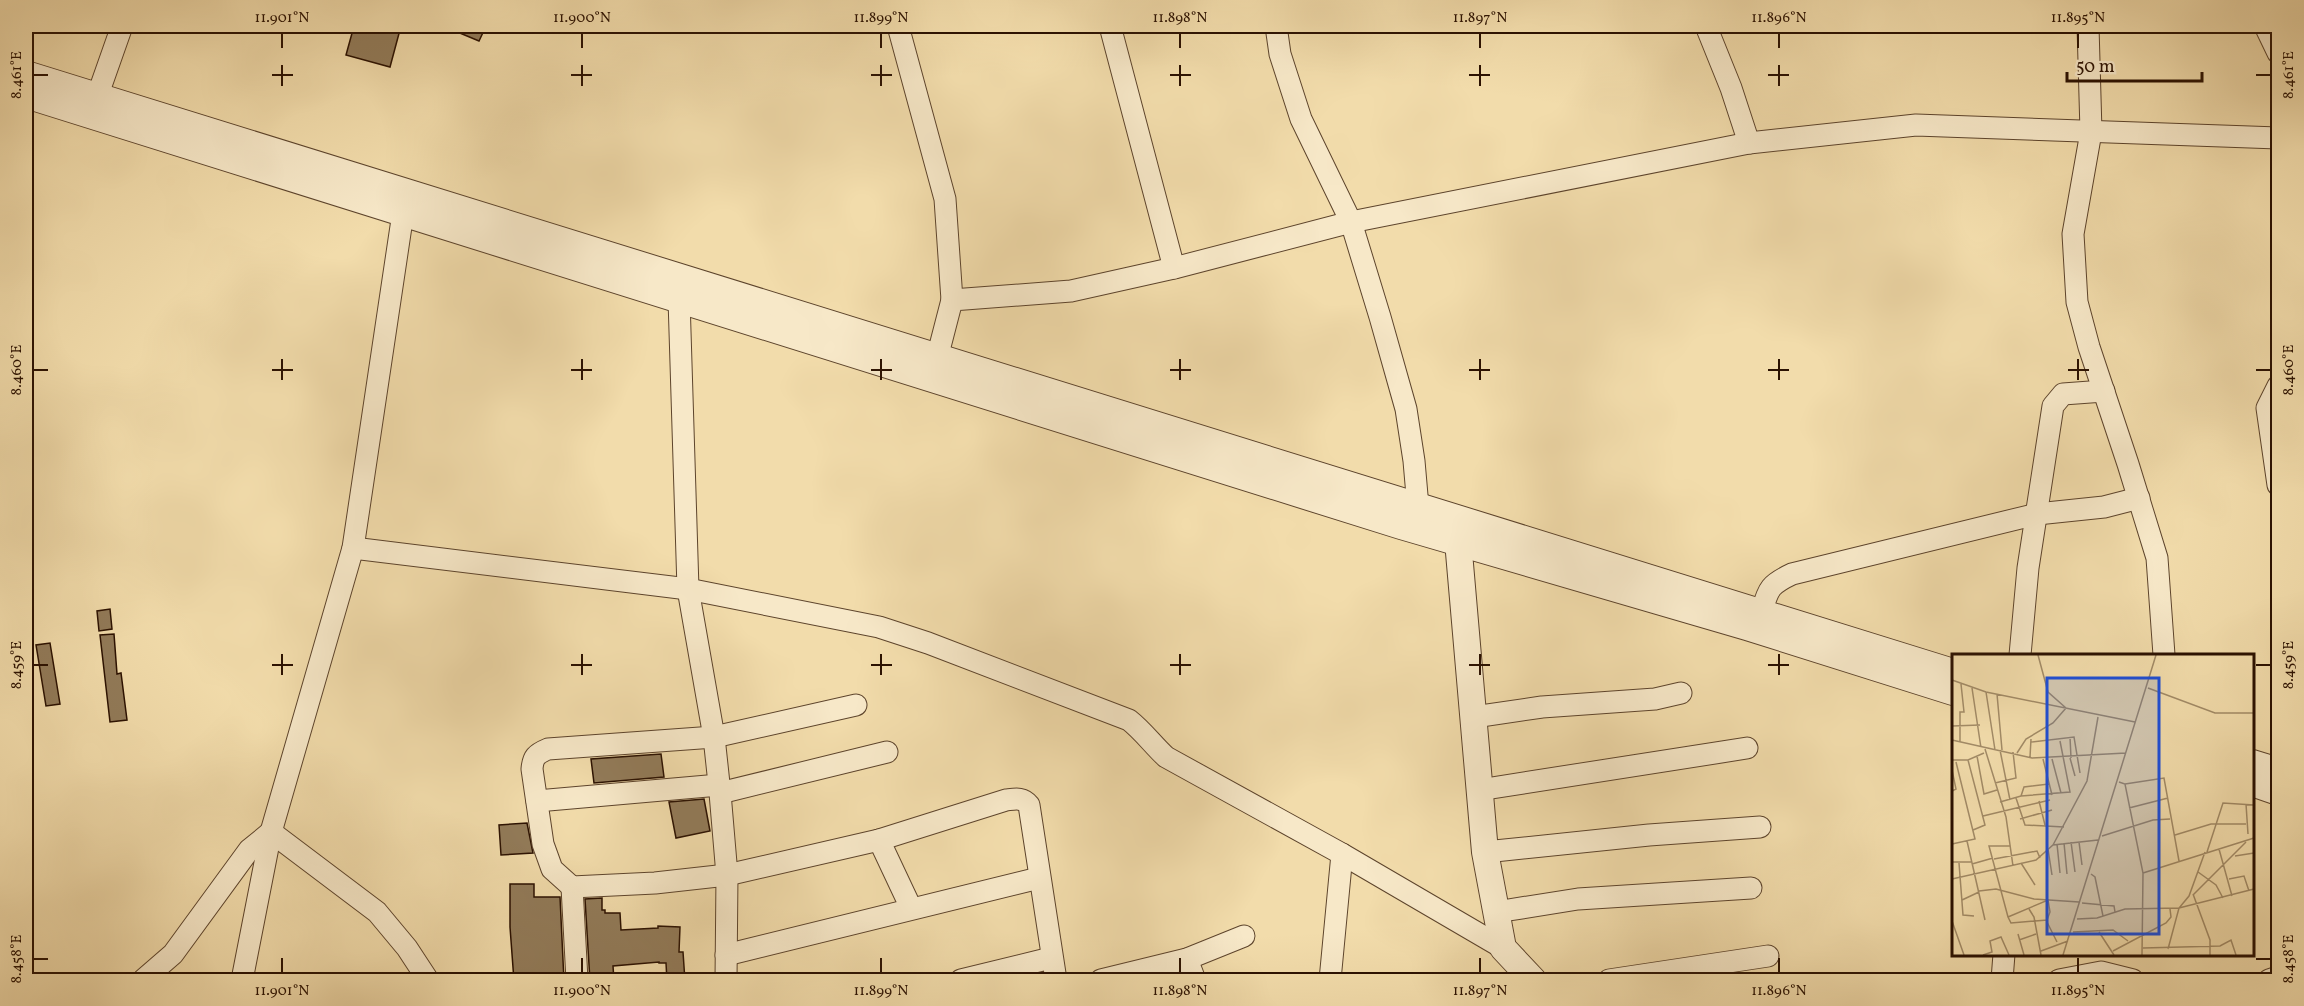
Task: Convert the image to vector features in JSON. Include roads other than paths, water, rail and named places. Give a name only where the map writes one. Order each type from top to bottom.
[{"type":"street","points":[[97,97],[122,26]]},
{"type":"street","points":[[898,26],[945,199],[952,300],[937,358]]},
{"type":"street","points":[[1110,26],[1174,268]]},
{"type":"street","points":[[1276,26],[1280,54],[1301,119],[1351,222],[1406,409],[1418,507]]},
{"type":"street","points":[[1706,26],[1731,88],[1749,143]]},
{"type":"street","points":[[2088,26],[2091,132],[2073,234],[2077,302],[2157,558],[2165,640],[2164,654]]},
{"type":"street","points":[[2265,26],[2278,53]]},
{"type":"street","points":[[26,74],[300,170],[403,213],[819,345],[1401,526],[1949,681]]},
{"type":"street","points":[[26,95],[698,281],[937,358],[1762,611],[1949,681]]},
{"type":"street","points":[[952,300],[1071,291],[1174,268],[1351,222],[1749,143],[1916,125],[2278,138]]},
{"type":"street","points":[[242,981],[271,832],[353,548],[403,213]]},
{"type":"street","points":[[679,299],[688,588],[714,737],[720,789],[727,875],[726,981]]},
{"type":"street","points":[[2278,386],[2267,408],[2278,485]]},
{"type":"street","points":[[2020,654],[2028,568],[2053,406],[2062,394],[2104,391]]},
{"type":"street","points":[[1762,611],[1765,598],[1774,583],[1792,574],[2037,514],[2104,507],[2139,498]]},
{"type":"street","points":[[1458,541],[1485,852],[1503,948]]},
{"type":"street","points":[[353,548],[688,588],[879,627],[928,643],[1129,720],[1166,756],[1342,854],[1503,948],[1533,981]]},
{"type":"street","points":[[1474,717],[1542,707],[1647,700],[1681,693]]},
{"type":"street","points":[[856,705],[714,737],[548,749],[538,753],[533,759],[532,770],[543,844],[552,869],[572,887],[655,883],[727,875],[879,840],[1006,800],[1019,799],[1026,801],[1029,806],[1056,981]]},
{"type":"street","points":[[1479,790],[1747,748]]},
{"type":"street","points":[[537,801],[720,789],[887,752]]},
{"type":"street","points":[[2253,763],[2278,771]]},
{"type":"street","points":[[2253,783],[2278,792]]},
{"type":"street","points":[[1485,852],[1649,835],[1760,827]]},
{"type":"street","points":[[142,981],[173,954],[249,850],[271,832]]},
{"type":"street","points":[[271,832],[377,912],[407,948],[428,981]]},
{"type":"street","points":[[879,840],[911,908]]},
{"type":"street","points":[[1329,981],[1342,854]]},
{"type":"street","points":[[726,955],[1039,878]]},
{"type":"street","points":[[572,887],[577,981]]},
{"type":"street","points":[[1496,912],[1578,899],[1751,888]]},
{"type":"street","points":[[1101,981],[1187,959],[1244,936]]},
{"type":"street","points":[[2002,981],[2004,955]]},
{"type":"street","points":[[1609,981],[1768,956]]},
{"type":"street","points":[[961,981],[1051,958]]},
{"type":"street","points":[[1187,959],[1195,981]]},
{"type":"street","points":[[2058,981],[2101,972],[2133,981]]},
{"type":"street","points":[[2269,981],[2278,977]]}]
